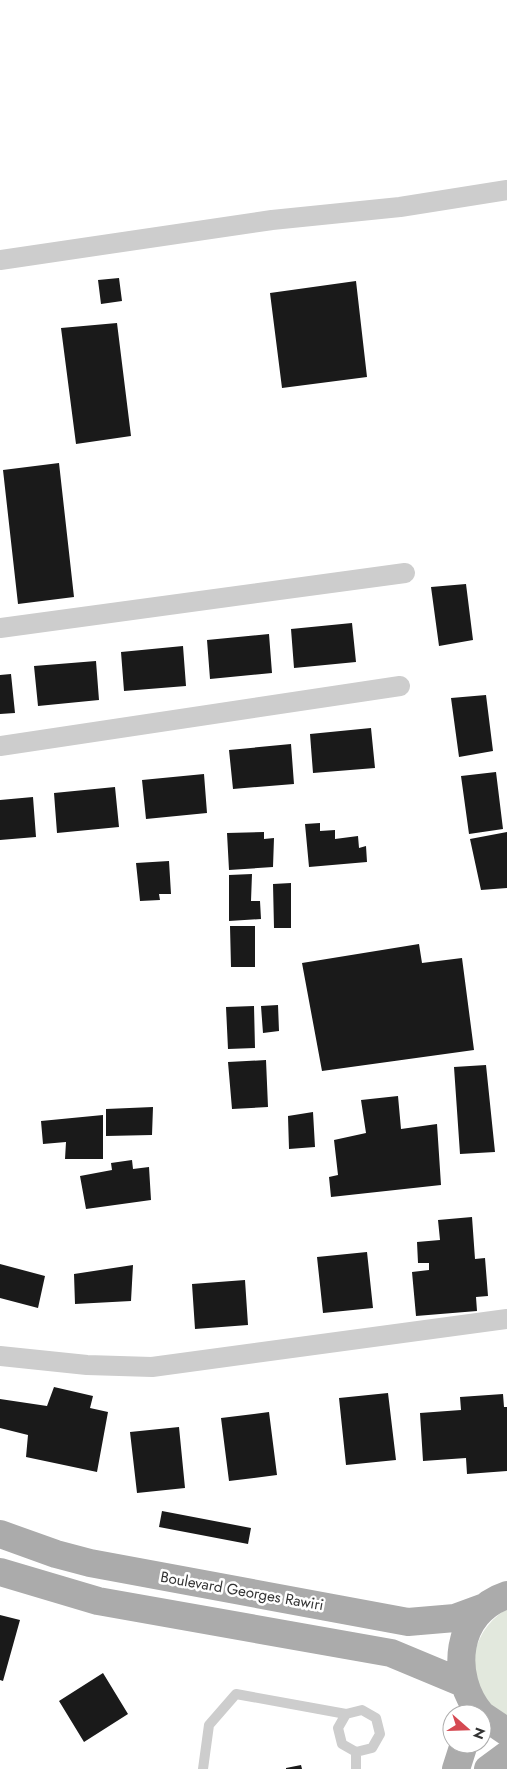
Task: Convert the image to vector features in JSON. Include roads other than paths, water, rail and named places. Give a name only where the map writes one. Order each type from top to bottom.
[{"type":"main road","name":"Boulevard Georges Rawiri","points":[[0,1534],[90,1563],[408,1622],[454,1618],[496,1601]]},
{"type":"main road","points":[[0,1572],[98,1600],[392,1653],[470,1704]]},
{"type":"main road","points":[[472,1704],[460,1662],[463,1642],[472,1623],[496,1601]]},
{"type":"main road","points":[[492,1721],[507,1732]]},
{"type":"main road","points":[[456,1769],[461,1754]]},
{"type":"main road","points":[[488,1769],[507,1755]]},
{"type":"street","points":[[0,260],[272,220],[400,207],[507,190]]},
{"type":"street","points":[[0,628],[405,574]]},
{"type":"street","points":[[0,746],[400,686]]},
{"type":"street","points":[[0,1356],[87,1365],[152,1366],[507,1319]]},
{"type":"lane","points":[[203,1769],[209,1724],[236,1694],[346,1714],[362,1710],[376,1718],[380,1734],[372,1748],[356,1752],[342,1744],[338,1728],[346,1714]]},
{"type":"lane","points":[[356,1752],[356,1769]]}]
